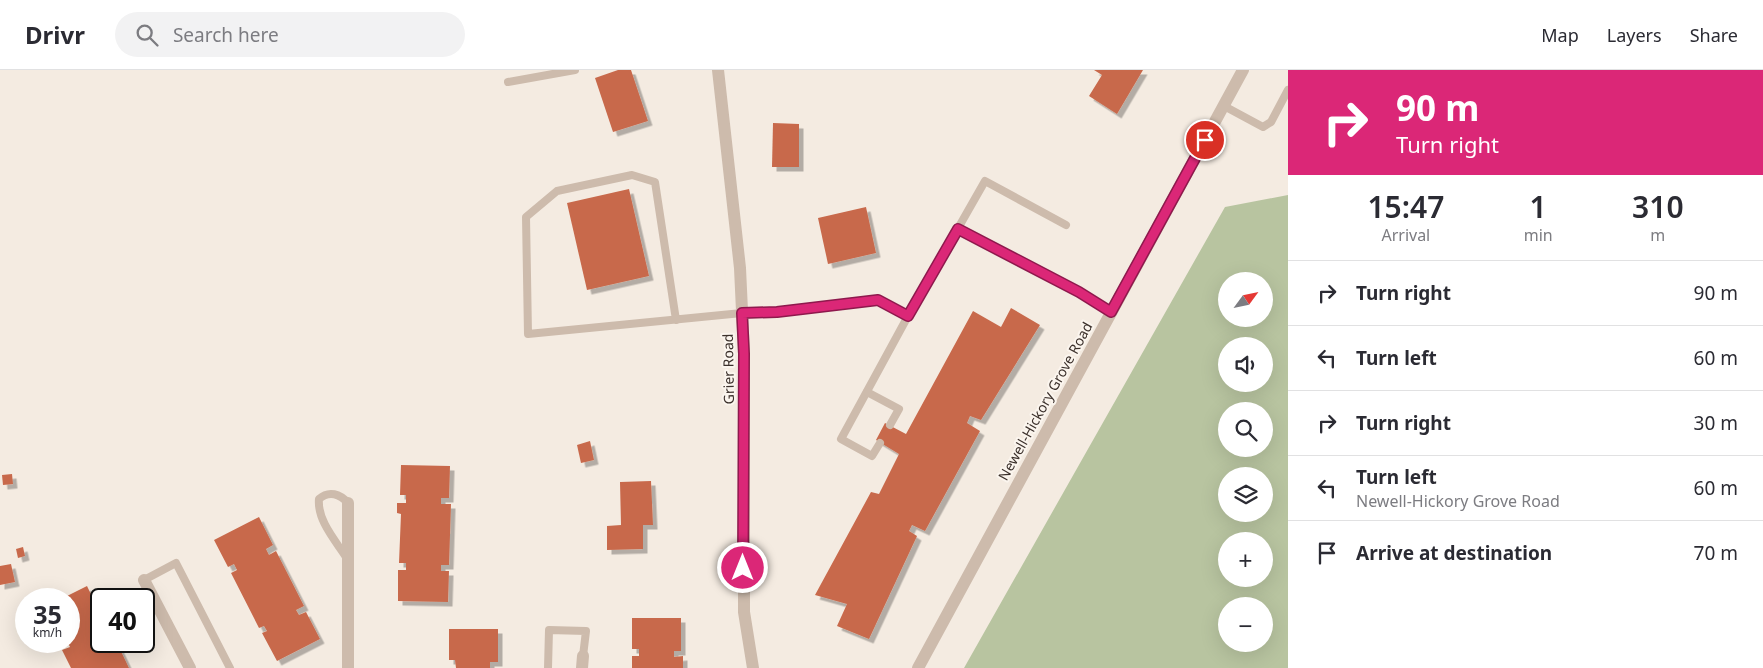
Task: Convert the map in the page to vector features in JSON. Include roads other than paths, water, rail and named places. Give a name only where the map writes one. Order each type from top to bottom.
[{"type":"street","name":"Grier Road","points":[[718,70],[740,268],[744,354],[744,612],[753,668]]},
{"type":"street","name":"Newell-Hickory Grove Road","points":[[918,668],[1243,70]]},
{"type":"street","points":[[348,503],[348,668]]},
{"type":"street","points":[[144,580],[190,668]]},
{"type":"lane","points":[[508,82],[575,70]]},
{"type":"lane","points":[[1224,106],[1263,127],[1271,122],[1288,90]]},
{"type":"lane","points":[[676,320],[655,182],[632,175],[557,191],[526,217],[528,334],[676,320],[742,313],[777,312],[878,300],[908,316]]},
{"type":"lane","points":[[880,443],[872,456],[841,439],[908,316],[986,181],[1066,225]]},
{"type":"lane","points":[[958,229],[1079,292],[1111,312]]},
{"type":"lane","points":[[866,392],[899,409],[890,425]]},
{"type":"lane","points":[[348,503],[343,497],[335,494],[324,494],[319,499],[318,507],[323,521],[348,560]]},
{"type":"lane","points":[[144,580],[176,564],[230,668]]},
{"type":"lane","points":[[548,668],[549,630],[586,631],[583,662]]}]
